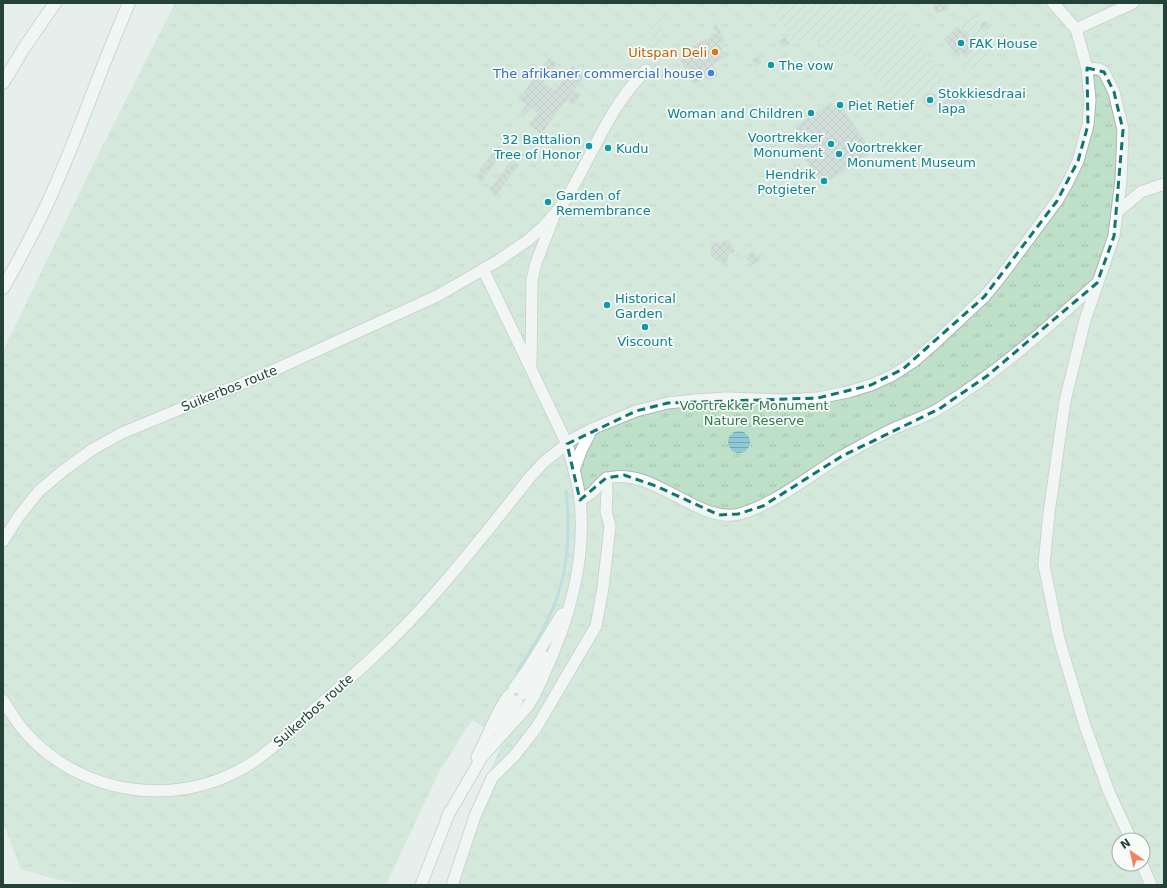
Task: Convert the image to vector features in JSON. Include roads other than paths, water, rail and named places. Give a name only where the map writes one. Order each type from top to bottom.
[{"type":"main road","points":[[3,83],[24,48],[55,3]]},
{"type":"main road","points":[[3,288],[19,260],[48,201],[86,110],[110,45],[129,3]]},
{"type":"street","points":[[1053,3],[1076,29],[1133,3]]},
{"type":"street","name":"Suikerbos route","points":[[3,700],[19,724],[44,750],[67,767],[99,782],[140,791],[170,791],[200,786],[229,776],[245,767],[269,749],[397,634],[429,601],[530,477],[544,462],[567,444],[592,429],[636,411],[668,403],[726,398],[786,400],[833,395],[871,385],[893,376],[908,366],[936,342],[984,297],[1022,249],[1064,188],[1078,161],[1088,125],[1090,100],[1086,68],[1076,29]]},
{"type":"street","points":[[1086,68],[1099,69],[1104,72],[1114,92],[1123,130],[1121,180],[1114,236],[1085,320],[1065,401],[1049,513],[1044,565],[1059,639],[1085,726],[1110,792],[1128,832]]},
{"type":"street","points":[[535,376],[530,359],[532,280],[551,223],[576,182],[618,104],[630,87],[646,70]]},
{"type":"street","points":[[1117,212],[1141,192],[1164,184]]},
{"type":"street","name":"Suikerbos route","points":[[3,541],[19,516],[39,491],[64,470],[93,449],[141,424],[272,371],[437,296],[527,241],[540,230],[559,209]]},
{"type":"street","points":[[447,817],[482,757],[527,707],[533,698],[558,642],[576,576],[581,544],[580,500],[567,444],[483,269]]},
{"type":"street","points":[[580,500],[591,494],[606,478],[624,475],[656,486],[698,507],[719,515],[738,514],[763,506],[842,456],[892,430],[939,409],[987,376],[1028,345],[1097,283]]},
{"type":"street","points":[[574,470],[581,451],[592,429]]},
{"type":"street","points":[[452,885],[475,816],[492,778],[515,755],[536,728],[596,626],[603,588],[610,526],[606,512],[606,478]]},
{"type":"street","points":[[421,885],[447,817],[491,730],[499,709],[516,695],[570,600]]},
{"type":"street","points":[[1146,872],[1152,885]]},
{"type":"water","points":[[735,431],[743,431],[750,438],[750,446],[743,453],[735,453],[728,446],[728,438]]},
{"type":"waterway","points":[[517,671],[544,628],[554,607],[561,586],[568,541],[566,491]]},
{"type":"place","name":"FAK House","points":[[961,43]]},
{"type":"place","name":"Uitspan Deli","points":[[715,52]]},
{"type":"place","name":"The vow","points":[[771,65]]},
{"type":"place","name":"The afrikaner commercial house","points":[[711,73]]},
{"type":"place","name":"Stokkiesdraai lapa","points":[[930,100]]},
{"type":"place","name":"Piet Retief","points":[[840,105]]},
{"type":"place","name":"Woman and Children","points":[[811,113]]},
{"type":"place","name":"Voortrekker Monument","points":[[831,144]]},
{"type":"place","name":"32 Battalion Tree of Honor","points":[[589,146]]},
{"type":"place","name":"Kudu","points":[[608,148]]},
{"type":"place","name":"Voortrekker Monument Museum","points":[[839,154]]},
{"type":"place","name":"Hendrik Potgieter","points":[[824,181]]},
{"type":"place","name":"Garden of Remembrance","points":[[548,202]]},
{"type":"place","name":"Historical Garden","points":[[607,305]]},
{"type":"place","name":"Viscount","points":[[645,327]]},
{"type":"park label","name":"Voortrekker Monument Nature Reserve","points":[[754,412]]}]
